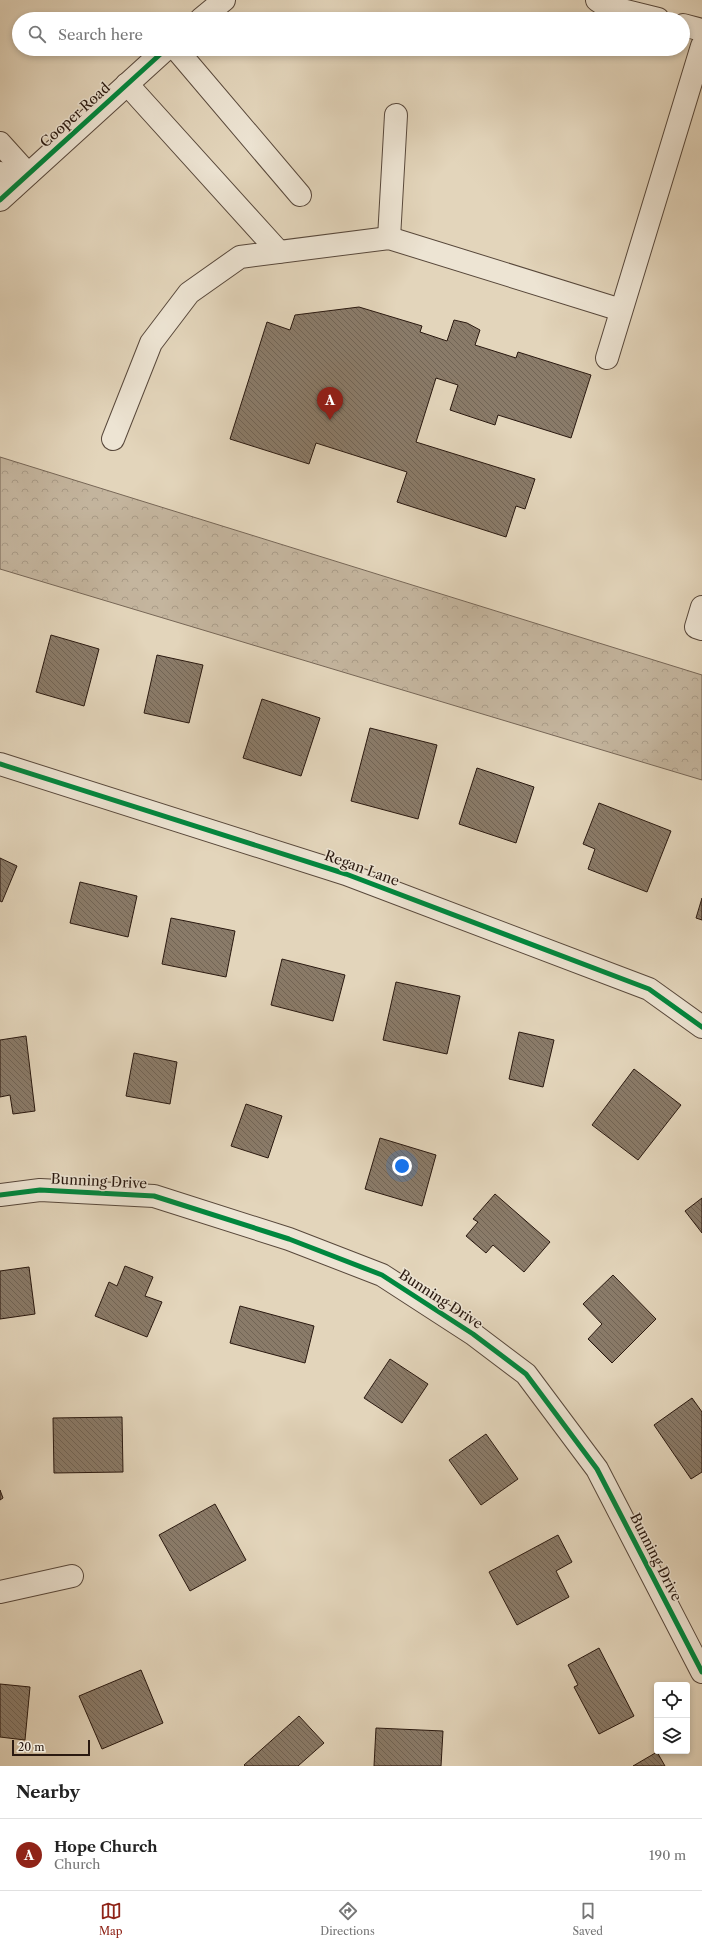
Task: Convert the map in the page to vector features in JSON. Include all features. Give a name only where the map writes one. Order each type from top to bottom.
[{"type":"street","points":[[209,12],[224,0]]},
{"type":"street","points":[[597,0],[606,6],[630,12]]},
{"type":"street","points":[[690,27],[702,30]]},
{"type":"street","points":[[607,358],[702,46]]},
{"type":"street","name":"Cooper Road","points":[[10,184],[158,56]]},
{"type":"street","points":[[182,56],[300,196]]},
{"type":"street","points":[[127,84],[279,252]]},
{"type":"street","points":[[389,238],[396,115]]},
{"type":"street","points":[[0,143],[10,184]]},
{"type":"street","points":[[113,439],[152,343],[189,292],[240,257],[389,238],[622,310]]},
{"type":"street","points":[[702,607],[696,627],[702,629]]},
{"type":"street","name":"Regan Lane","points":[[0,764],[346,874],[649,989],[702,1027]]},
{"type":"street","name":"Bunning Drive","points":[[0,1195],[40,1190],[154,1196],[288,1239],[382,1275],[473,1334],[526,1374],[597,1468],[702,1672]]},
{"type":"street","points":[[0,1592],[72,1576]]},
{"type":"green space","points":[[0,457],[702,675],[702,780],[0,569]]},
{"type":"building","points":[[359,307],[422,326],[420,332],[447,341],[454,320],[467,323],[480,330],[475,345],[516,358],[518,352],[591,375],[571,438],[498,415],[495,425],[450,410],[458,385],[436,378],[416,442],[535,479],[525,509],[516,506],[506,537],[397,502],[407,472],[316,443],[309,464],[230,439],[267,322],[290,330],[295,315]]},
{"type":"building","points":[[51,635],[99,649],[84,706],[36,692]]},
{"type":"building","points":[[157,655],[203,665],[189,723],[144,713]]},
{"type":"building","points":[[262,699],[320,718],[301,776],[243,758]]},
{"type":"building","points":[[370,728],[437,745],[418,819],[351,801]]},
{"type":"building","points":[[477,768],[534,787],[516,843],[459,824]]},
{"type":"building","points":[[599,803],[671,831],[647,892],[588,869],[595,849],[583,844]]},
{"type":"building","points":[[0,858],[17,866],[2,902],[0,901]]},
{"type":"building","points":[[80,882],[137,896],[128,937],[70,923]]},
{"type":"building","points":[[702,898],[702,920],[696,918]]},
{"type":"building","points":[[171,918],[235,931],[226,977],[162,964]]},
{"type":"building","points":[[282,959],[345,975],[333,1021],[271,1005]]},
{"type":"building","points":[[396,982],[460,996],[447,1054],[383,1040]]},
{"type":"building","points":[[519,1032],[554,1040],[543,1087],[509,1079]]},
{"type":"building","points":[[26,1036],[35,1111],[13,1114],[10,1095],[0,1097],[0,1040]]},
{"type":"building","points":[[134,1053],[177,1062],[170,1104],[126,1096]]},
{"type":"building","points":[[634,1069],[681,1105],[638,1160],[592,1125]]},
{"type":"building","points":[[246,1104],[282,1116],[268,1158],[231,1146]]},
{"type":"building","points":[[380,1138],[436,1155],[422,1206],[365,1189]]},
{"type":"building","points":[[495,1194],[550,1242],[524,1272],[493,1245],[486,1253],[466,1236],[478,1222],[473,1219]]},
{"type":"building","points":[[702,1198],[702,1233],[685,1211]]},
{"type":"building","points":[[125,1266],[153,1277],[145,1296],[162,1302],[147,1337],[95,1316],[109,1282],[117,1286]]},
{"type":"building","points":[[29,1267],[35,1314],[0,1319],[0,1271]]},
{"type":"building","points":[[613,1275],[656,1319],[612,1363],[588,1339],[602,1324],[583,1304]]},
{"type":"building","points":[[240,1306],[314,1326],[305,1363],[230,1343]]},
{"type":"building","points":[[390,1359],[428,1384],[402,1423],[364,1398]]},
{"type":"building","points":[[692,1398],[702,1412],[702,1472],[691,1479],[654,1425]]},
{"type":"building","points":[[122,1417],[123,1472],[54,1473],[53,1418]]},
{"type":"building","points":[[486,1434],[518,1479],[481,1505],[449,1460]]},
{"type":"building","points":[[0,1490],[3,1498],[0,1500]]},
{"type":"building","points":[[215,1504],[246,1560],[190,1591],[159,1535]]},
{"type":"building","points":[[558,1535],[572,1562],[556,1571],[569,1597],[517,1625],[489,1572]]},
{"type":"building","points":[[599,1648],[634,1716],[599,1734],[574,1687],[578,1685],[568,1665]]},
{"type":"building","points":[[141,1670],[163,1723],[102,1749],[79,1696]]},
{"type":"building","points":[[0,1684],[30,1687],[25,1740],[0,1737]]},
{"type":"building","points":[[299,1716],[324,1743],[298,1766],[244,1765]]},
{"type":"building","points":[[376,1728],[443,1731],[441,1766],[374,1766]]},
{"type":"building","points":[[654,1754],[658,1754],[665,1766],[633,1766]]},
{"type":"cycle path","points":[[0,200],[158,56]]},
{"type":"cycle path","points":[[0,764],[346,874],[649,989],[702,1027]]},
{"type":"cycle path","points":[[0,1195],[40,1190],[154,1196],[289,1239],[382,1275],[473,1334],[526,1374],[597,1469],[702,1672]]},
{"type":"place","name":"Hope Church","points":[[330,420]]}]
